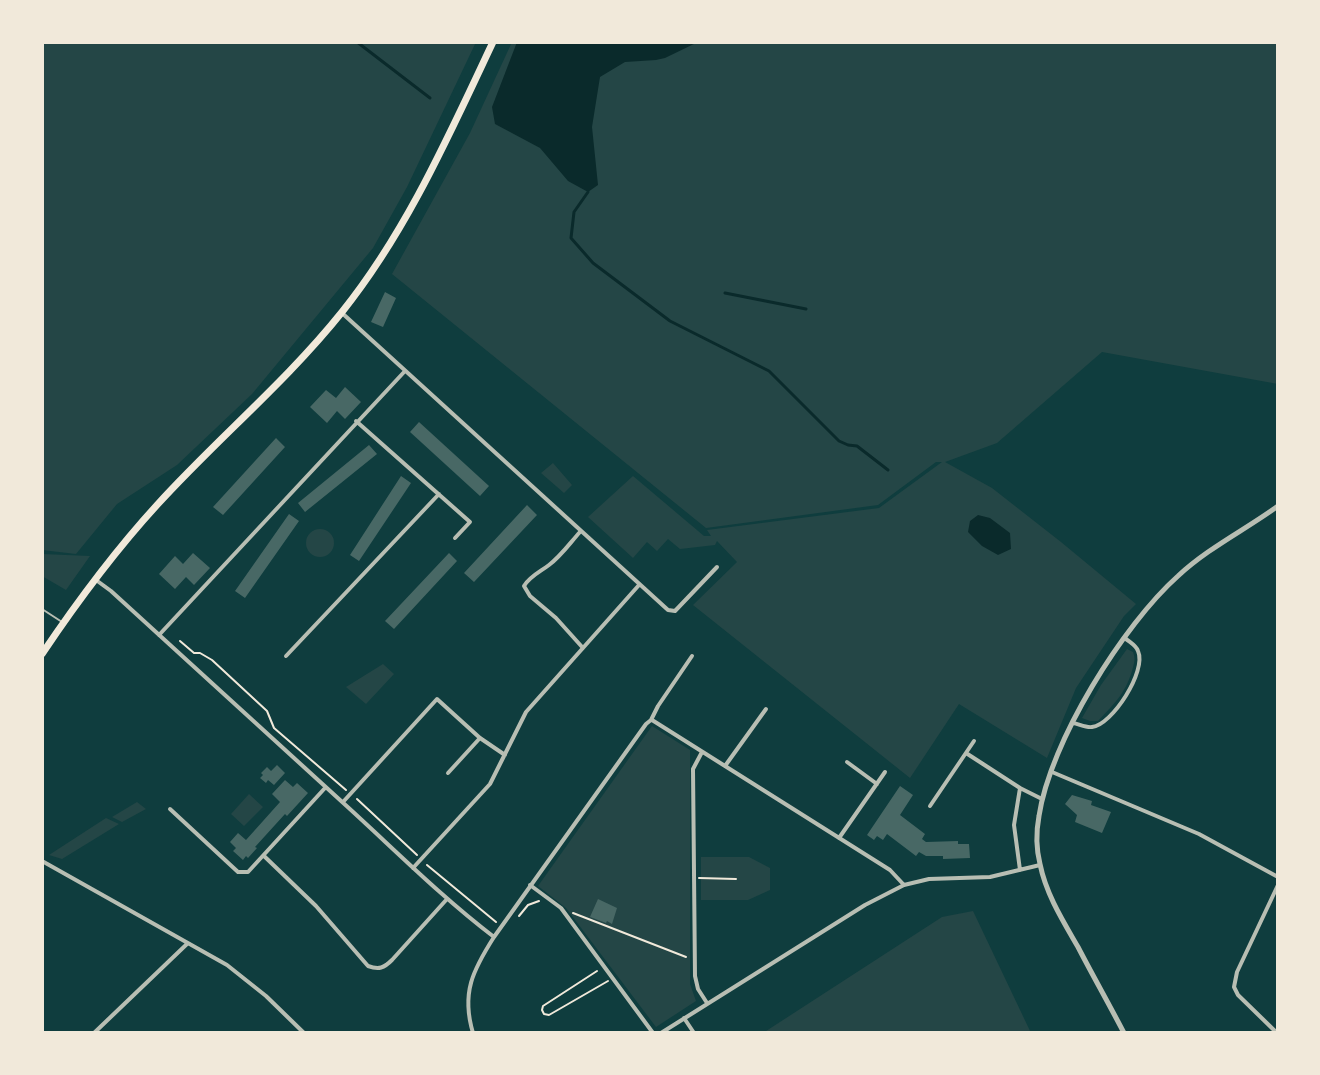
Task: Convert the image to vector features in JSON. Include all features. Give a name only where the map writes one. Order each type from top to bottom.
[{"type":"main road","points":[[42,654],[94,579],[157,505],[284,378],[342,313],[383,257],[432,170],[493,42]]},
{"type":"street","points":[[342,313],[668,610],[675,611],[717,567]]},
{"type":"street","points":[[159,635],[405,371]]},
{"type":"street","points":[[356,421],[470,522],[455,538]]},
{"type":"street","points":[[286,656],[439,494]]},
{"type":"street","points":[[1124,1033],[1052,901],[1040,865],[1037,831],[1042,799],[1073,723],[1090,691],[1156,598],[1205,554],[1278,506]]},
{"type":"street","points":[[580,532],[561,554],[524,586],[530,596],[556,618],[583,648]]},
{"type":"street","points":[[94,579],[107,587],[447,899],[494,937]]},
{"type":"street","points":[[413,868],[490,784],[526,712],[639,585]]},
{"type":"street","points":[[1073,723],[1097,726],[1127,695],[1140,660],[1138,649],[1125,638]]},
{"type":"street","points":[[473,1033],[468,1012],[470,987],[477,965],[530,885],[651,720],[692,656]]},
{"type":"street","points":[[343,802],[437,699],[480,738],[505,755]]},
{"type":"street","points":[[725,766],[766,709]]},
{"type":"street","points":[[651,720],[890,870],[904,885]]},
{"type":"street","points":[[448,773],[480,738]]},
{"type":"street","points":[[930,806],[974,741]]},
{"type":"street","points":[[702,752],[693,769],[695,976],[698,989],[707,1003]]},
{"type":"street","points":[[966,753],[1042,799]]},
{"type":"street","points":[[847,762],[877,784]]},
{"type":"street","points":[[839,838],[885,772]]},
{"type":"street","points":[[1052,772],[1199,834],[1278,877]]},
{"type":"street","points":[[170,809],[238,872],[248,872],[326,787]]},
{"type":"street","points":[[1020,788],[1014,825],[1020,870]]},
{"type":"street","points":[[264,856],[316,906],[368,966],[376,969],[385,967],[447,899]]},
{"type":"street","points":[[42,861],[227,965],[266,996],[304,1033]]},
{"type":"street","points":[[661,1033],[865,905],[904,885],[929,879],[990,877],[1040,865]]},
{"type":"street","points":[[530,885],[557,904],[653,1033]]},
{"type":"street","points":[[1277,1033],[1238,995],[1234,983],[1278,885]]},
{"type":"street","points":[[94,1033],[188,943]]},
{"type":"street","points":[[684,1018],[694,1033]]},
{"type":"lane","points":[[42,609],[63,623]]},
{"type":"path","points":[[180,641],[194,653],[212,660]]},
{"type":"path","points":[[694,878],[736,879]]},
{"type":"path","points":[[518,917],[536,901],[552,905],[561,900],[573,913],[691,960]]},
{"type":"path","points":[[492,919],[502,926]]},
{"type":"path","points":[[604,966],[543,1006],[544,1014],[549,1015],[612,978]]},
{"type":"shaded area","points":[[42,42],[476,42],[407,187],[373,248],[252,394],[177,465],[117,504],[76,554],[42,550]]},
{"type":"shaded area","points":[[512,42],[1278,42],[1278,384],[1102,352],[997,443],[945,462],[992,488],[1136,604],[1124,616],[1076,688],[1047,758],[959,704],[910,778],[693,605],[737,562],[717,541],[715,545],[680,549],[668,539],[657,551],[647,542],[633,558],[588,517],[633,476],[704,536],[711,536],[707,530],[879,508],[942,462],[936,462],[878,505],[706,528],[392,274],[470,133]]},
{"type":"shaded area","points":[[517,42],[698,42],[665,58],[625,62],[600,77],[592,127],[598,185],[588,192],[568,181],[540,148],[495,124],[492,107]]},
{"type":"shaded area","points":[[553,463],[572,485],[564,493],[541,473]]},
{"type":"shaded area","points":[[978,515],[990,518],[1010,533],[1011,549],[998,555],[982,546],[968,532],[970,521]]},
{"type":"shaded area","points":[[320,529],[330,533],[334,543],[330,553],[320,557],[310,553],[306,543],[310,533]]},
{"type":"shaded area","points":[[42,554],[90,556],[66,590],[42,576]]},
{"type":"shaded area","points":[[1127,649],[1133,652],[1134,662],[1122,692],[1098,721],[1082,718],[1101,685]]},
{"type":"shaded area","points":[[383,664],[394,674],[366,704],[346,687]]},
{"type":"shaded area","points":[[652,726],[690,750],[690,984],[696,1001],[656,1027],[566,908],[538,886]]},
{"type":"shaded area","points":[[249,794],[263,807],[244,826],[231,814]]},
{"type":"shaded area","points":[[137,802],[146,809],[122,822],[112,817]]},
{"type":"shaded area","points":[[106,818],[119,824],[62,859],[49,855]]},
{"type":"shaded area","points":[[701,857],[749,857],[770,868],[770,890],[748,900],[701,900]]},
{"type":"shaded area","points":[[973,911],[1031,1033],[763,1033],[942,917]]},
{"type":"building","points":[[385,292],[396,298],[383,327],[371,322]]},
{"type":"building","points":[[345,387],[361,402],[345,419],[337,411],[327,423],[310,407],[326,390],[336,398]]},
{"type":"building","points":[[419,422],[489,486],[480,496],[410,432]]},
{"type":"building","points":[[276,438],[285,447],[223,515],[213,507]]},
{"type":"building","points":[[369,445],[377,454],[305,512],[298,503]]},
{"type":"building","points":[[401,476],[411,483],[359,561],[350,555]]},
{"type":"building","points":[[527,505],[537,515],[474,582],[464,573]]},
{"type":"building","points":[[289,514],[299,521],[245,598],[235,591]]},
{"type":"building","points":[[193,553],[210,568],[194,585],[186,577],[175,589],[159,574],[175,556],[183,564]]},
{"type":"building","points":[[449,553],[457,561],[394,629],[385,621]]},
{"type":"building","points":[[277,765],[285,773],[274,785],[260,778],[267,767],[271,771]]},
{"type":"building","points":[[285,780],[293,787],[297,783],[308,793],[243,860],[233,851],[236,848],[230,842],[238,833],[246,840],[280,802],[272,794]]},
{"type":"building","points":[[900,786],[913,795],[900,815],[925,834],[922,839],[926,842],[958,841],[958,844],[969,844],[970,858],[943,859],[943,856],[926,856],[919,852],[916,856],[887,834],[883,840],[877,836],[874,840],[867,835]]},
{"type":"building","points":[[1072,795],[1092,801],[1091,805],[1111,812],[1102,833],[1075,822],[1077,815],[1065,804]]},
{"type":"building","points":[[598,899],[617,908],[612,924],[590,917]]},
{"type":"waterway","points":[[357,42],[430,98]]},
{"type":"waterway","points":[[588,192],[574,212],[571,238],[593,263],[670,321],[769,371],[839,441],[857,446],[888,470]]},
{"type":"waterway","points":[[725,293],[806,309]]}]
